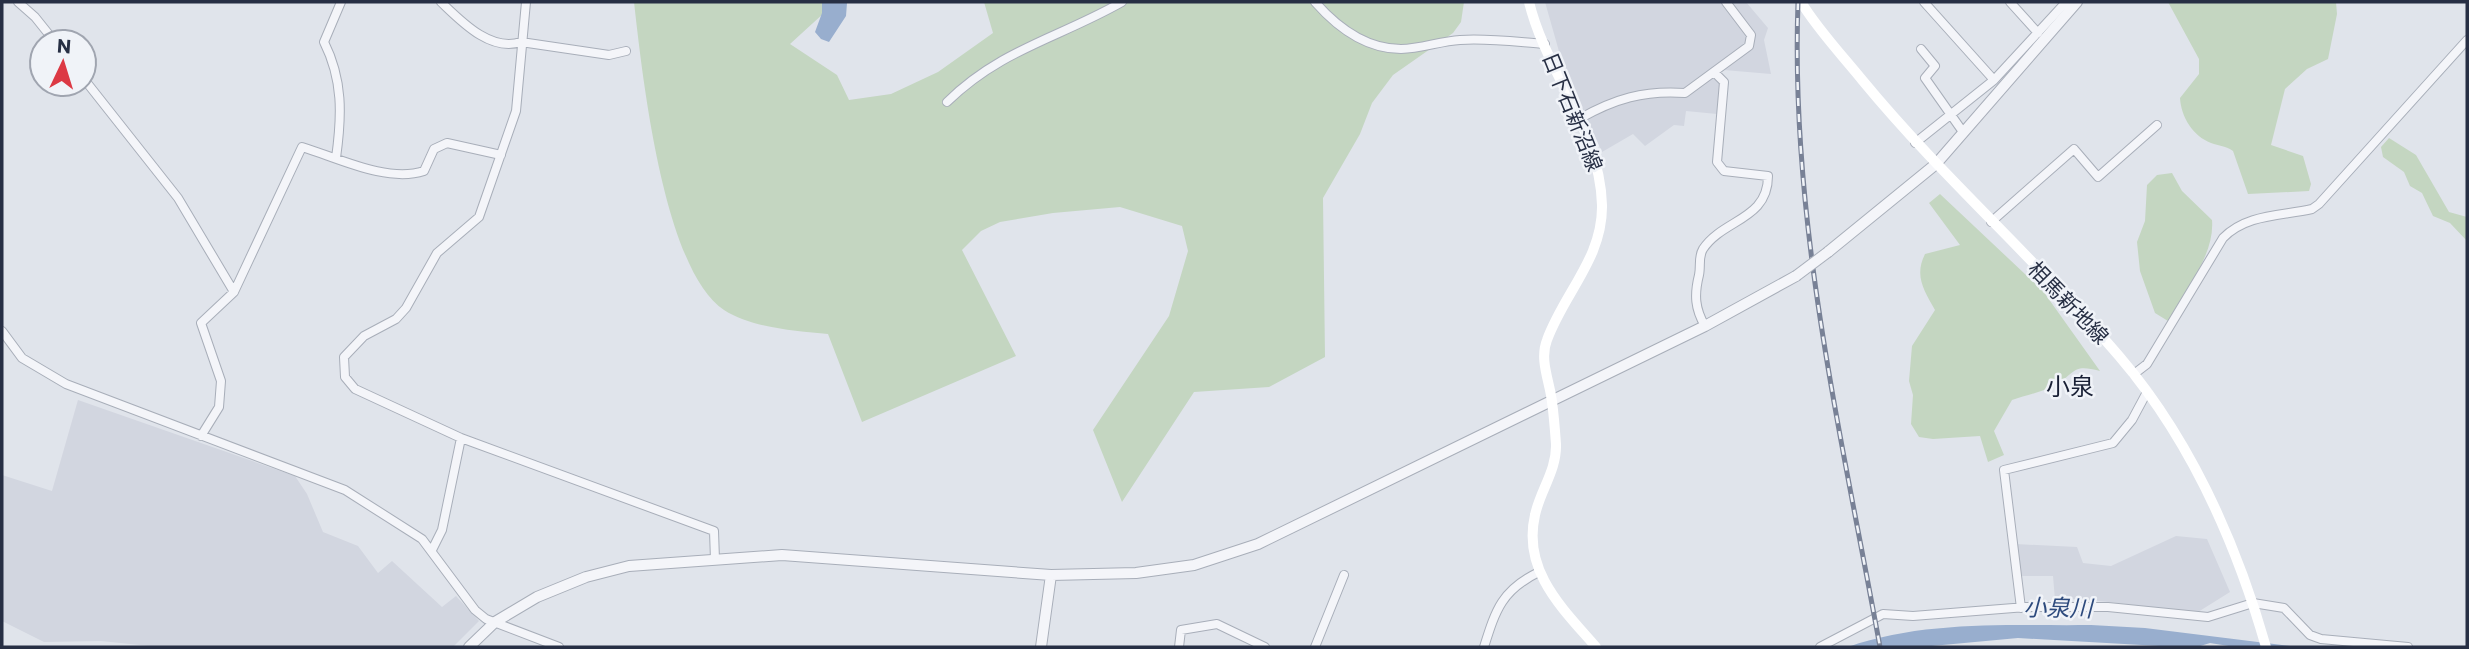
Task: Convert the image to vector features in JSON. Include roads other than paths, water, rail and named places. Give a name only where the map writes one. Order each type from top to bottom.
[{"type":"main road","name":"日下石新沼線","points":[[1529,2],[1596,164],[1602,208],[1598,238],[1584,274],[1554,321],[1545,344],[1545,372],[1552,401],[1556,448],[1552,470],[1535,514],[1532,546],[1539,572],[1554,598],[1597,647]]},
{"type":"main road","name":"相馬新地線","points":[[1801,2],[1810,17],[1915,144],[2134,374],[2147,392],[2198,472],[2224,526],[2253,603],[2266,647]]},
{"type":"street","points":[[18,2],[42,28]]},
{"type":"street","points":[[337,158],[341,121],[340,84],[324,41],[341,2]]},
{"type":"street","points":[[441,2],[477,34],[511,46],[520,42],[609,55],[626,51]]},
{"type":"street","points":[[526,2],[520,42],[516,111],[479,218],[437,253],[405,308],[396,318],[364,336],[344,357],[345,377],[355,389],[461,438],[714,531],[715,560]]},
{"type":"street","points":[[947,102],[981,72],[1009,55],[1094,18],[1122,2]]},
{"type":"street","points":[[1315,2],[1333,22],[1355,37],[1378,46],[1401,49],[1456,40],[1487,39],[1545,44]]},
{"type":"street","points":[[1579,119],[1625,97],[1660,91],[1685,93],[1749,46],[1751,35],[1726,2]]},
{"type":"street","points":[[1924,2],[1994,80]]},
{"type":"street","points":[[2010,2],[2038,33]]},
{"type":"street","points":[[1915,144],[1994,80],[2066,2]]},
{"type":"street","points":[[469,647],[495,622],[537,597],[586,577],[629,566],[782,555],[1051,575],[1136,573],[1194,565],[1258,544],[1706,326],[1796,276],[1936,164],[2077,2]]},
{"type":"street","points":[[2134,374],[2147,364],[2223,238],[2234,227],[2248,220],[2312,209],[2319,204],[2467,40]]},
{"type":"street","points":[[1921,49],[1935,66],[1924,78],[1963,132]]},
{"type":"street","points":[[1706,326],[1694,293],[1701,252],[1709,242],[1752,213],[1768,190],[1768,176],[1724,171],[1717,162],[1724,82],[1714,73]]},
{"type":"street","points":[[98,97],[178,198],[234,292]]},
{"type":"street","points":[[1991,222],[2074,149],[2098,177],[2157,125]]},
{"type":"street","points":[[201,436],[219,407],[221,381],[201,323],[234,292],[302,147],[393,175],[411,175],[424,170],[434,149],[447,143],[501,155]]},
{"type":"street","points":[[2,331],[22,358],[66,384],[345,490],[392,517],[432,550],[475,610],[486,620],[559,647]]},
{"type":"street","points":[[2021,608],[2004,470],[2113,443],[2132,420],[2147,392]]},
{"type":"street","points":[[432,550],[442,530],[461,438]]},
{"type":"street","points":[[1484,647],[1494,616],[1505,594],[1539,572]]},
{"type":"street","points":[[1041,647],[1051,575]]},
{"type":"street","points":[[1315,647],[1344,575]]},
{"type":"street","points":[[1820,647],[1883,614],[1913,616],[2021,608],[2108,607],[2207,618],[2253,603],[2284,608],[2310,635],[2321,639],[2408,647]]},
{"type":"street","points":[[1179,647],[1181,630],[1217,624],[1265,647]]},
{"type":"water","points":[[822,2],[847,3],[846,16],[829,42],[821,39],[815,32],[822,13]]},
{"type":"water","points":[[2091,625],[2145,628],[2299,647],[2235,647],[2210,643],[2197,647],[2177,647],[2018,638],[1921,647],[1848,647],[1877,638],[1937,628]]},
{"type":"railway","points":[[1798,2],[1798,84],[1810,246],[1835,407],[1880,647]]},
{"type":"district","name":"小泉","points":[[2070,387]]},
{"type":"water label","name":"小泉川","points":[[2058,608]]}]
